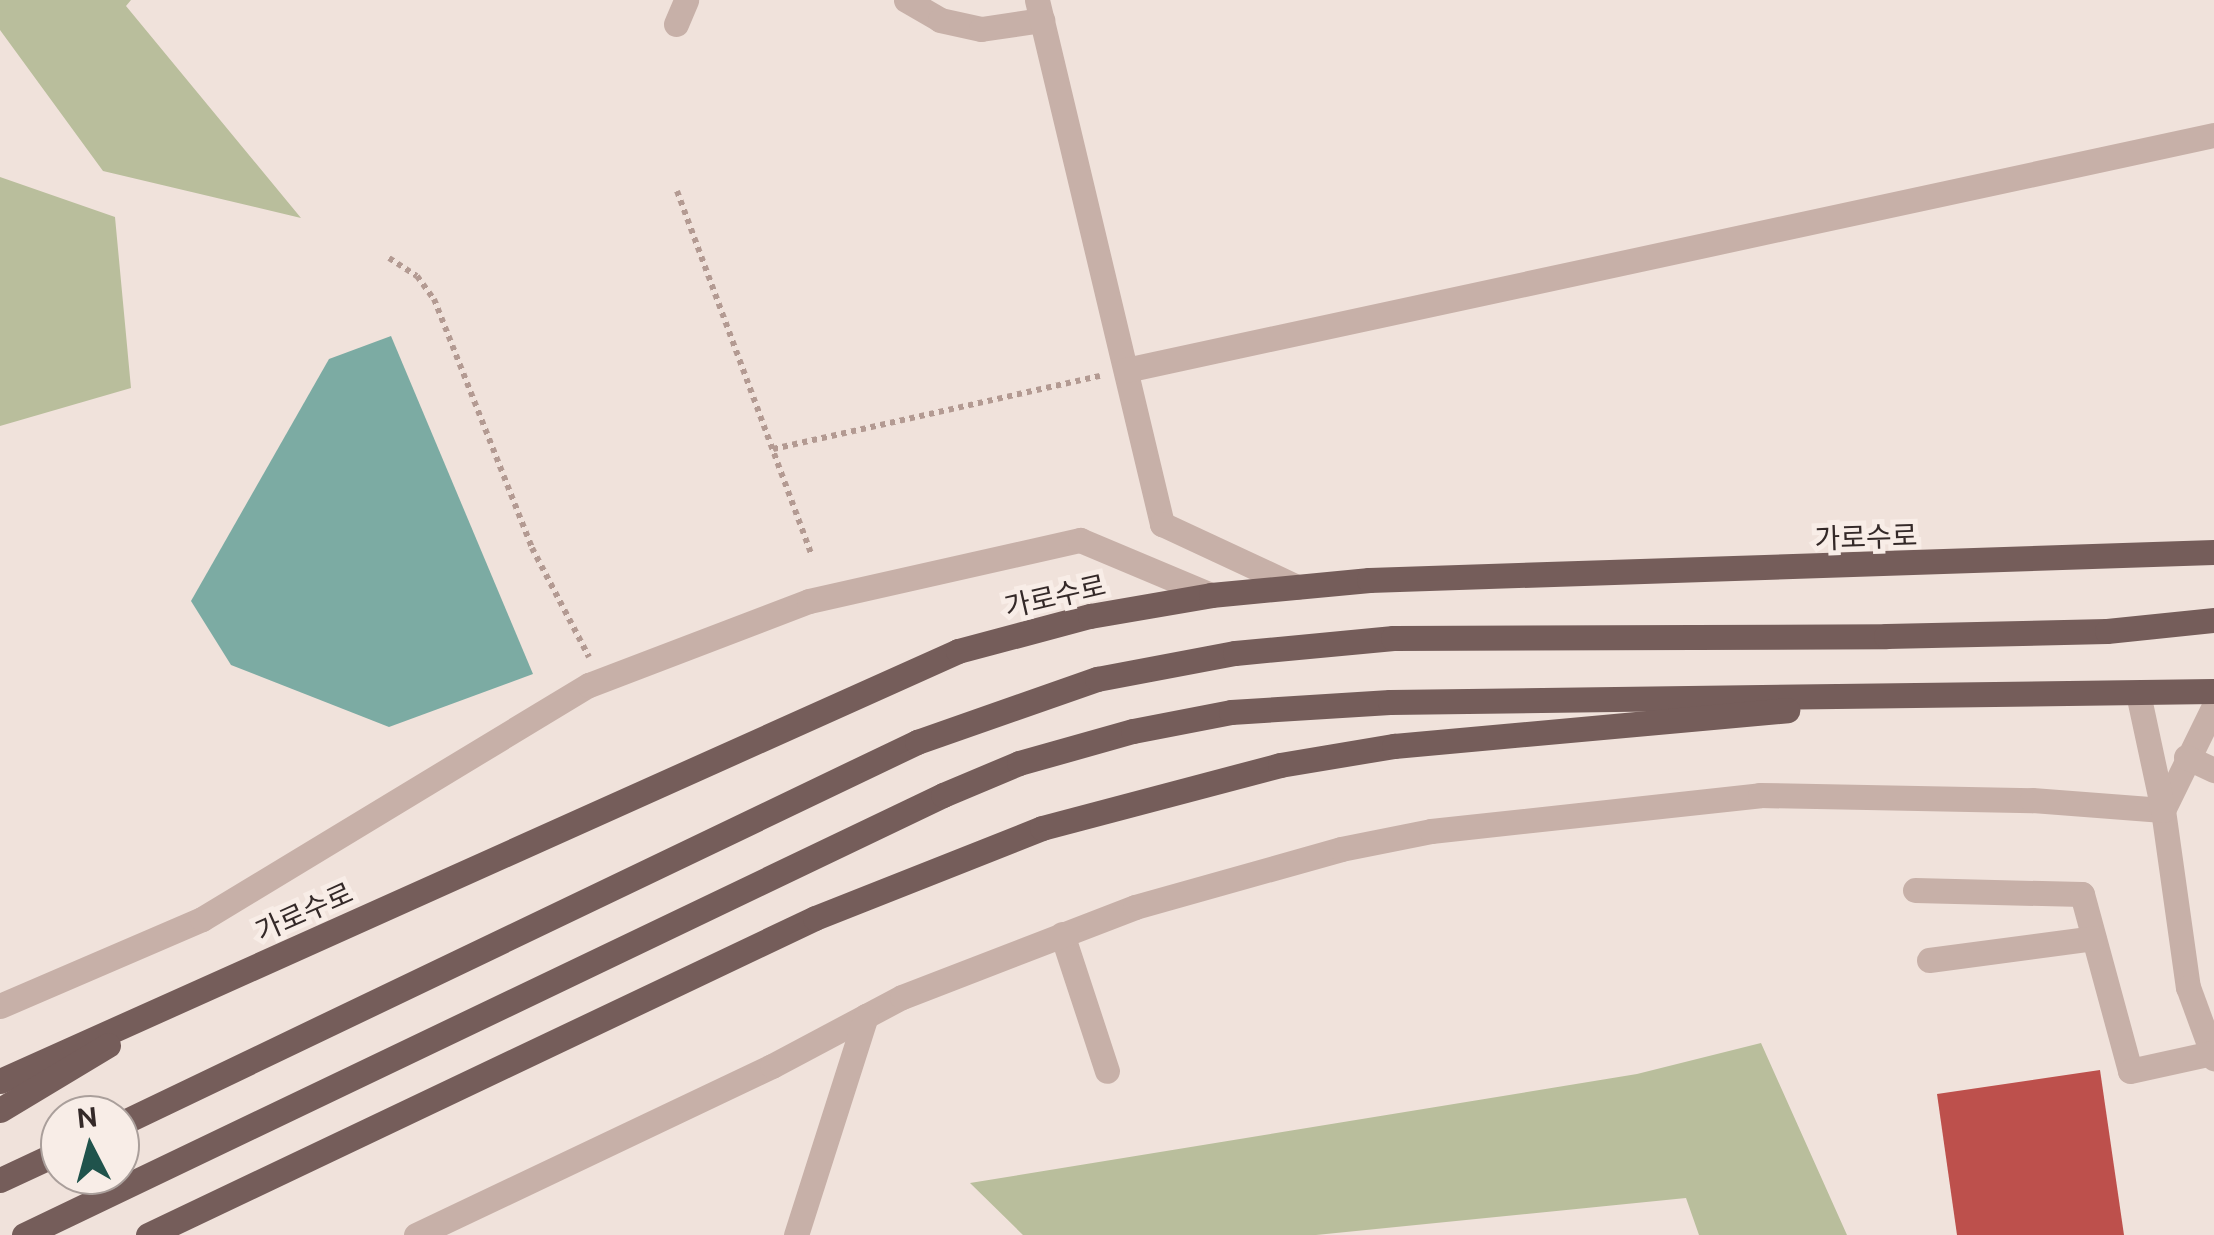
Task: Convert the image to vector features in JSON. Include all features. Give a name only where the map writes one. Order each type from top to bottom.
[{"type":"main road","name":"가로수로","points":[[0,1081],[958,651],[1090,616],[1211,595],[1296,587],[2214,552]]},
{"type":"main road","points":[[140,1114],[917,742],[1097,679],[1235,653],[1393,638],[1923,636],[2214,620]]},
{"type":"main road","points":[[24,1235],[1019,763],[1231,712],[1390,702],[2214,691]]},
{"type":"main road","points":[[148,1235],[815,918],[1042,828],[1280,765],[1394,746],[1726,720],[1872,697]]},
{"type":"main road","points":[[0,1110],[53,1084],[157,1011]]},
{"type":"main road","points":[[0,1180],[40,1161]]},
{"type":"street","points":[[906,0],[940,20],[981,30],[1040,10],[1162,524],[1296,587]]},
{"type":"street","points":[[1126,370],[2214,135]]},
{"type":"street","points":[[0,1006],[202,920],[602,680],[810,601],[1080,540],[1211,595]]},
{"type":"street","points":[[1915,890],[2082,894],[2130,1071],[2213,1056],[2188,987],[2163,810],[2138,693]]},
{"type":"street","points":[[2163,810],[2214,706]]},
{"type":"street","points":[[2186,757],[2214,770]]},
{"type":"street","points":[[416,1235],[866,1016],[1062,934],[1341,850],[1548,816],[1760,795],[2013,799],[2163,810]]},
{"type":"street","points":[[1062,934],[1107,1071]]},
{"type":"street","points":[[1929,960],[2094,938]]},
{"type":"street","points":[[802,1229],[866,1016]]},
{"type":"path","points":[[677,191],[811,554]]},
{"type":"path","points":[[388,258],[417,276],[434,299],[532,548],[602,680]]},
{"type":"path","points":[[772,448],[1126,370]]},
{"type":"green space","points":[[0,0],[131,0],[126,6],[301,218],[103,171],[0,30]]},
{"type":"green space","points":[[0,177],[115,217],[131,388],[0,426]]},
{"type":"green space","points":[[1761,1043],[1847,1235],[1699,1235],[1686,1198],[1316,1235],[1023,1235],[970,1183],[1637,1074]]},
{"type":"water","points":[[391,336],[533,674],[389,727],[231,665],[191,601],[329,359]]},
{"type":"building","points":[[2100,1070],[2124,1235],[1957,1235],[1937,1094]]}]
